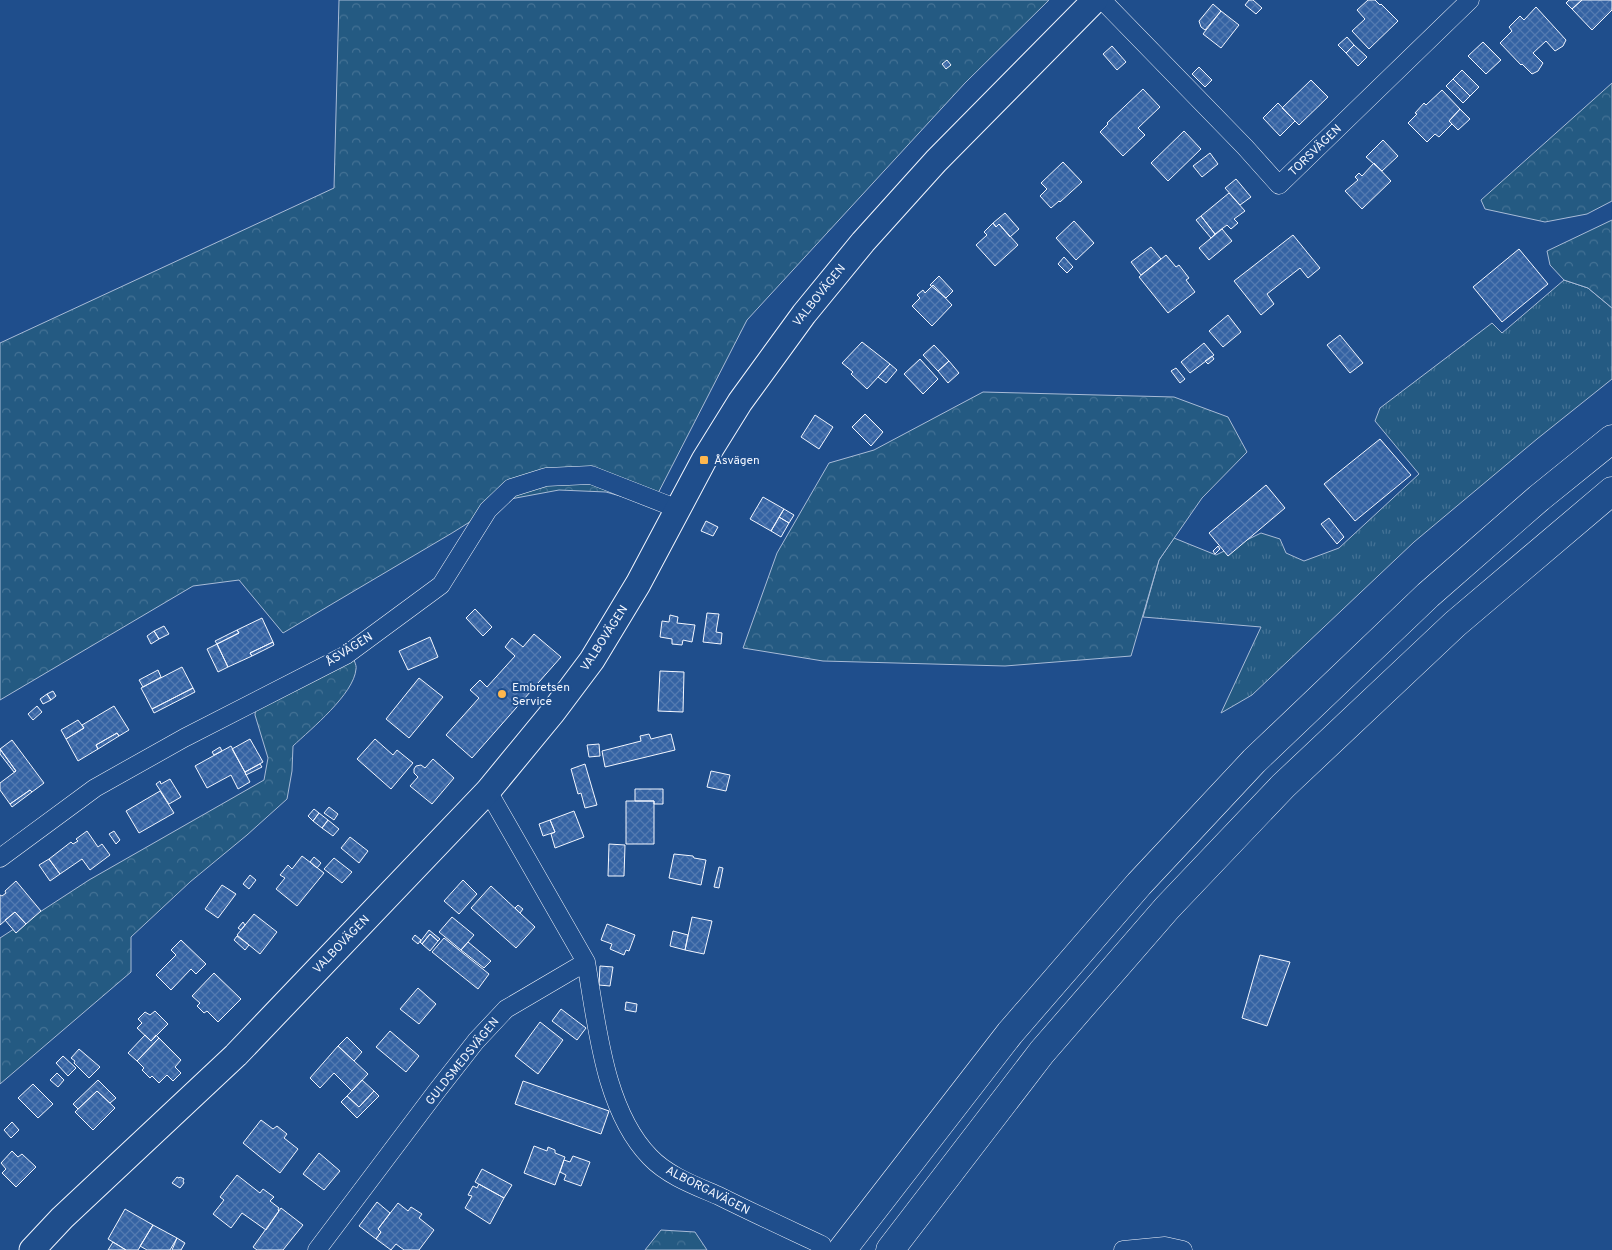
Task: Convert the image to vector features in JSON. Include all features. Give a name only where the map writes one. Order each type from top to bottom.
[{"type":"highway","points":[[832,1247],[1010,1032],[1139,884],[1254,761],[1428,595],[1539,498],[1612,439]]},
{"type":"highway","points":[[890,1250],[1042,1052],[1181,894],[1284,786],[1455,624],[1612,491]]},
{"type":"main road","name":"VALBOVÄGEN","points":[[39,1247],[62,1218],[236,1054],[488,791],[553,712],[592,660],[638,584],[704,460],[740,402],[774,353],[831,280],[936,161],[1095,0]]},
{"type":"street","name":"TORSVÄGEN","points":[[1102,0],[1245,147],[1279,185],[1470,0]]},
{"type":"street","name":"ÅSVÄGEN","points":[[0,858],[95,788],[184,738],[346,654],[378,632],[442,585],[488,510],[511,488],[546,477],[591,475],[678,509]]},
{"type":"street","points":[[488,791],[586,962]]},
{"type":"street","name":"ALBORGAVÄGEN","points":[[586,962],[615,1102],[635,1139],[650,1158],[674,1175],[832,1247]]},
{"type":"street","name":"GULDSMEDSVÄGEN","points":[[317,1250],[476,1041],[506,1009],[586,962]]},
{"type":"street","points":[[1123,1250],[1165,1246],[1184,1250]]},
{"type":"green space","points":[[339,0],[1049,0],[965,83],[747,320],[652,505],[606,492],[559,490],[505,500],[283,633],[239,580],[193,586],[0,700],[0,343],[334,188]]},
{"type":"green space","points":[[1612,83],[1612,201],[1587,214],[1545,222],[1485,209],[1481,200]]},
{"type":"green space","points":[[1612,220],[1612,308],[1588,288],[1564,280],[1550,265],[1547,251]]},
{"type":"green space","points":[[1564,280],[1588,288],[1612,308],[1612,379],[1414,542],[1252,695],[1221,713],[1261,627],[1143,617],[1159,560],[1174,538],[1216,555],[1261,533],[1280,539],[1286,553],[1304,561],[1339,548],[1419,474],[1375,421],[1380,408],[1492,323],[1502,333]]},
{"type":"green space","points":[[983,392],[1174,397],[1228,417],[1247,452],[1202,498],[1159,560],[1131,656],[1005,666],[823,661],[743,648],[777,553],[829,463],[874,450]]},
{"type":"green space","points":[[352,655],[356,669],[348,689],[330,711],[293,746],[292,771],[287,799],[190,882],[131,937],[131,972],[0,1084],[0,938],[89,880],[264,780],[268,758],[255,715],[256,705]]},
{"type":"green space","points":[[661,1230],[695,1232],[707,1250],[645,1250]]},
{"type":"building","points":[[1249,0],[1253,0],[1262,8],[1256,14],[1245,5]]},
{"type":"building","points":[[1368,0],[1375,0],[1381,4],[1398,21],[1369,49],[1352,31],[1365,19],[1357,10]]},
{"type":"building","points":[[1569,0],[1582,0],[1572,9],[1566,3]]},
{"type":"building","points":[[1582,0],[1612,0],[1612,10],[1592,30],[1572,9]]},
{"type":"building","points":[[1213,4],[1221,11],[1205,30],[1201,27],[1199,21]]},
{"type":"building","points":[[1536,7],[1566,40],[1563,46],[1555,51],[1546,41],[1533,53],[1543,63],[1538,71],[1532,74],[1500,43],[1512,31],[1509,27],[1520,16],[1524,20]]},
{"type":"building","points":[[1221,11],[1239,25],[1221,48],[1203,34]]},
{"type":"building","points":[[1347,37],[1354,45],[1346,53],[1338,45]]},
{"type":"building","points":[[1483,42],[1501,60],[1486,74],[1468,56]]},
{"type":"building","points":[[1354,45],[1367,57],[1358,66],[1346,53]]},
{"type":"building","points":[[1112,46],[1126,62],[1117,70],[1103,54]]},
{"type":"building","points":[[947,60],[951,65],[946,69],[942,64]]},
{"type":"building","points":[[1199,67],[1212,80],[1205,87],[1192,74]]},
{"type":"building","points":[[1462,70],[1479,87],[1470,96],[1453,79]]},
{"type":"building","points":[[1453,79],[1470,96],[1463,103],[1446,86]]},
{"type":"building","points":[[1311,80],[1328,97],[1299,125],[1282,108]]},
{"type":"building","points":[[1143,89],[1160,107],[1138,128],[1145,135],[1123,156],[1100,132]]},
{"type":"building","points":[[1442,90],[1460,109],[1449,121],[1452,124],[1439,137],[1435,134],[1427,142],[1408,123],[1424,103],[1426,105]]},
{"type":"building","points":[[1278,103],[1295,121],[1280,136],[1263,118]]},
{"type":"building","points":[[1460,109],[1470,119],[1458,130],[1449,121]]},
{"type":"building","points":[[1184,131],[1201,149],[1168,181],[1151,163]]},
{"type":"building","points":[[1383,140],[1398,156],[1382,171],[1366,157]]},
{"type":"building","points":[[1210,153],[1218,164],[1202,177],[1193,166]]},
{"type":"building","points":[[1063,162],[1082,182],[1051,208],[1040,196],[1047,189],[1041,183]]},
{"type":"building","points":[[1374,163],[1391,181],[1362,209],[1345,191],[1358,180],[1355,177],[1359,173],[1362,176]]},
{"type":"building","points":[[1236,179],[1251,197],[1240,205],[1225,188]]},
{"type":"building","points":[[1229,193],[1245,211],[1234,219],[1238,223],[1231,229],[1227,225],[1215,234],[1201,216]]},
{"type":"building","points":[[1005,213],[1019,229],[1010,237],[999,224],[996,227],[993,223]]},
{"type":"building","points":[[1201,216],[1215,234],[1211,238],[1196,220]]},
{"type":"building","points":[[1074,221],[1094,243],[1076,260],[1056,238]]},
{"type":"building","points":[[993,223],[996,227],[999,224],[1018,245],[995,266],[976,245],[987,235],[984,232]]},
{"type":"building","points":[[1222,229],[1232,241],[1209,260],[1199,248]]},
{"type":"building","points":[[1293,235],[1320,268],[1308,278],[1300,268],[1267,294],[1274,304],[1261,315],[1234,281]]},
{"type":"building","points":[[1151,247],[1161,259],[1141,275],[1131,262]]},
{"type":"building","points":[[1519,249],[1548,284],[1502,322],[1473,287]]},
{"type":"building","points":[[1166,255],[1176,267],[1179,265],[1189,278],[1186,280],[1195,292],[1168,313],[1139,277]]},
{"type":"building","points":[[1064,257],[1073,267],[1067,273],[1058,264]]},
{"type":"building","points":[[939,276],[953,291],[946,298],[930,285]]},
{"type":"building","points":[[933,285],[952,305],[932,326],[912,306],[920,298],[917,295],[923,290],[925,293]]},
{"type":"building","points":[[1228,315],[1241,332],[1223,347],[1209,331]]},
{"type":"building","points":[[1340,335],[1363,363],[1350,373],[1327,345]]},
{"type":"building","points":[[862,342],[890,364],[867,389],[851,374],[853,372],[842,363]]},
{"type":"building","points":[[1204,343],[1214,355],[1190,373],[1181,362]]},
{"type":"building","points":[[934,345],[949,361],[938,371],[923,355]]},
{"type":"building","points":[[1212,356],[1214,359],[1208,364],[1205,361]]},
{"type":"building","points":[[920,359],[938,379],[923,394],[904,374]]},
{"type":"building","points":[[949,361],[959,373],[948,383],[938,371]]},
{"type":"building","points":[[890,364],[897,370],[886,383],[878,377]]},
{"type":"building","points":[[1176,368],[1185,379],[1180,383],[1171,371]]},
{"type":"building","points":[[865,414],[883,432],[871,446],[852,427]]},
{"type":"building","points":[[815,415],[833,427],[819,449],[801,437]]},
{"type":"building","points":[[1380,439],[1411,475],[1355,521],[1324,484]]},
{"type":"building","points":[[1266,485],[1285,508],[1228,556],[1209,533]]},
{"type":"building","points":[[763,497],[784,509],[771,531],[750,519]]},
{"type":"building","points":[[784,509],[794,515],[789,523],[779,517]]},
{"type":"building","points":[[779,517],[789,523],[781,537],[771,531]]},
{"type":"building","points":[[1329,518],[1344,537],[1337,544],[1321,524]]},
{"type":"building","points":[[706,521],[718,527],[713,536],[701,531]]},
{"type":"building","points":[[1218,546],[1220,549],[1215,554],[1213,551]]},
{"type":"building","points":[[475,609],[492,627],[483,636],[466,618]]},
{"type":"building","points":[[707,613],[719,614],[716,632],[722,633],[721,644],[703,642]]},
{"type":"building","points":[[670,615],[678,617],[677,623],[695,625],[692,642],[683,640],[682,645],[672,644],[672,639],[660,637],[662,621],[669,622]]},
{"type":"building","points":[[262,618],[273,642],[250,653],[252,656],[228,667],[217,644],[239,633],[237,630]]},
{"type":"building","points":[[164,626],[169,634],[159,639],[154,631]]},
{"type":"building","points":[[237,630],[239,633],[217,644],[215,641]]},
{"type":"building","points":[[154,631],[159,639],[151,644],[147,636]]},
{"type":"building","name":"Embretsen Service","points":[[534,634],[561,657],[472,758],[446,735],[479,698],[470,690],[480,680],[487,687],[515,656],[505,647],[512,638],[523,647]]},
{"type":"building","points":[[430,637],[438,657],[408,670],[399,651]]},
{"type":"building","points":[[273,642],[274,645],[252,656],[250,653]]},
{"type":"building","points":[[217,644],[228,667],[218,672],[207,649]]},
{"type":"building","points":[[182,667],[193,688],[152,709],[141,688]]},
{"type":"building","points":[[158,670],[161,677],[143,687],[139,680]]},
{"type":"building","points":[[660,671],[684,672],[683,712],[658,711]]},
{"type":"building","points":[[419,678],[443,697],[409,738],[386,719]]},
{"type":"building","points":[[193,688],[195,692],[154,713],[152,709]]},
{"type":"building","points":[[53,691],[56,696],[51,700],[47,694]]},
{"type":"building","points":[[47,694],[51,700],[43,704],[40,699]]},
{"type":"building","points":[[37,706],[42,712],[33,720],[28,714]]},
{"type":"building","points":[[114,706],[129,730],[119,736],[117,733],[96,745],[98,749],[78,761],[66,739],[84,728],[82,725]]},
{"type":"building","points":[[78,720],[84,728],[66,739],[61,730]]},
{"type":"building","points":[[117,733],[119,736],[98,749],[96,745]]},
{"type":"building","points":[[649,734],[651,739],[671,734],[675,750],[605,767],[602,751],[641,741],[640,736]]},
{"type":"building","points":[[250,739],[263,762],[245,772],[232,749]]},
{"type":"building","points":[[375,739],[393,755],[397,750],[413,763],[391,789],[357,759]]},
{"type":"building","points":[[12,740],[44,783],[10,804],[0,790],[0,783],[16,771],[0,749]]},
{"type":"building","points":[[599,744],[600,756],[589,757],[587,745]]},
{"type":"building","points":[[231,746],[250,782],[238,789],[231,775],[207,788],[195,766]]},
{"type":"building","points":[[220,747],[222,751],[214,755],[212,752]]},
{"type":"building","points":[[0,749],[16,771],[14,772],[0,754]]},
{"type":"building","points":[[433,759],[454,778],[432,804],[410,786],[418,777],[414,773],[416,766],[421,765],[425,768]]},
{"type":"building","points":[[260,764],[262,767],[246,775],[245,772]]},
{"type":"building","points":[[585,764],[597,805],[585,808],[581,793],[578,794],[571,769]]},
{"type":"building","points":[[711,771],[730,775],[726,791],[707,787]]},
{"type":"building","points":[[170,779],[181,797],[169,804],[156,784],[160,781],[161,784]]},
{"type":"building","points":[[635,789],[663,789],[663,804],[654,804],[654,801],[635,801]]},
{"type":"building","points":[[30,790],[32,792],[12,807],[10,804]]},
{"type":"building","points":[[160,791],[174,813],[139,833],[126,811]]},
{"type":"building","points":[[626,801],[654,801],[654,844],[626,844]]},
{"type":"building","points":[[329,807],[338,814],[334,820],[324,813]]},
{"type":"building","points":[[314,809],[319,813],[313,821],[308,816]]},
{"type":"building","points":[[574,811],[584,837],[555,848],[551,834],[555,832],[550,820]]},
{"type":"building","points":[[319,813],[328,820],[322,828],[313,821]]},
{"type":"building","points":[[328,820],[339,829],[333,836],[322,828]]},
{"type":"building","points":[[550,820],[555,832],[543,836],[539,824]]},
{"type":"building","points":[[87,831],[98,847],[102,844],[110,855],[90,870],[82,859],[60,874],[49,859],[71,842],[73,844],[78,841],[76,839]]},
{"type":"building","points":[[114,831],[120,840],[116,844],[109,834]]},
{"type":"building","points":[[350,837],[368,851],[359,863],[341,848]]},
{"type":"building","points":[[609,844],[625,845],[624,876],[608,876]]},
{"type":"building","points":[[674,854],[693,856],[694,858],[706,860],[701,885],[669,878]]},
{"type":"building","points":[[302,856],[324,873],[297,906],[276,889],[285,878],[280,875],[288,865],[292,869]]},
{"type":"building","points":[[314,857],[321,863],[317,868],[310,862]]},
{"type":"building","points":[[334,858],[352,872],[342,883],[324,869]]},
{"type":"building","points":[[49,859],[60,874],[50,881],[39,865]]},
{"type":"building","points":[[719,867],[723,868],[719,888],[714,887]]},
{"type":"building","points":[[250,875],[256,880],[249,889],[243,884]]},
{"type":"building","points":[[463,880],[477,894],[459,914],[444,901]]},
{"type":"building","points":[[16,881],[41,911],[26,924],[15,912],[0,925],[0,895],[2,896],[6,893],[5,891]]},
{"type":"building","points":[[222,885],[236,894],[218,918],[205,909]]},
{"type":"building","points":[[491,886],[535,927],[516,948],[471,908]]},
{"type":"building","points":[[518,905],[523,909],[520,913],[515,908]]},
{"type":"building","points":[[15,912],[26,924],[16,933],[5,920]]},
{"type":"building","points":[[254,914],[277,932],[260,954],[237,935]]},
{"type":"building","points":[[452,917],[474,935],[461,950],[439,932]]},
{"type":"building","points":[[692,917],[712,921],[704,954],[685,950]]},
{"type":"building","points":[[243,922],[245,925],[241,930],[238,928]]},
{"type":"building","points":[[607,924],[635,935],[629,951],[626,950],[624,955],[610,949],[612,944],[601,940]]},
{"type":"building","points":[[429,930],[440,939],[438,941],[430,934],[422,944],[420,942]]},
{"type":"building","points":[[673,931],[688,935],[685,950],[670,946]]},
{"type":"building","points":[[430,934],[438,941],[430,951],[422,944]]},
{"type":"building","points":[[415,935],[421,940],[418,944],[412,939]]},
{"type":"building","points":[[237,936],[249,945],[245,950],[234,940]]},
{"type":"building","points":[[444,938],[489,974],[478,989],[432,952]]},
{"type":"building","points":[[181,940],[206,964],[196,974],[191,969],[171,990],[156,975],[176,955],[171,950]]},
{"type":"building","points":[[468,942],[491,961],[484,968],[461,950]]},
{"type":"building","points":[[1260,955],[1290,962],[1267,1026],[1242,1018]]},
{"type":"building","points":[[600,966],[613,967],[610,986],[599,985]]},
{"type":"building","points":[[214,973],[241,999],[218,1022],[207,1011],[204,1013],[197,1006],[200,1003],[192,996]]},
{"type":"building","points":[[418,988],[436,1004],[419,1024],[400,1009]]},
{"type":"building","points":[[626,1002],[637,1004],[636,1012],[625,1010]]},
{"type":"building","points":[[561,1009],[586,1028],[577,1040],[552,1021]]},
{"type":"building","points":[[155,1011],[168,1024],[151,1041],[137,1028],[142,1023],[138,1019],[145,1012],[150,1015]]},
{"type":"building","points":[[540,1022],[563,1040],[538,1074],[515,1056]]},
{"type":"building","points":[[390,1031],[419,1056],[406,1072],[376,1047]]},
{"type":"building","points":[[145,1035],[151,1041],[156,1035],[159,1038],[137,1061],[128,1053]]},
{"type":"building","points":[[347,1037],[362,1052],[354,1061],[338,1046]]},
{"type":"building","points":[[159,1038],[181,1060],[175,1067],[181,1073],[173,1081],[167,1075],[159,1083],[152,1076],[150,1078],[137,1061]]},
{"type":"building","points":[[338,1046],[368,1074],[352,1091],[334,1073],[320,1088],[310,1078]]},
{"type":"building","points":[[79,1049],[100,1067],[89,1078],[71,1058]]},
{"type":"building","points":[[63,1056],[76,1068],[68,1076],[56,1063]]},
{"type":"building","points":[[57,1073],[64,1080],[58,1087],[50,1080]]},
{"type":"building","points":[[98,1080],[116,1098],[110,1103],[97,1091],[78,1109],[73,1104]]},
{"type":"building","points":[[362,1080],[374,1091],[359,1107],[347,1096]]},
{"type":"building","points":[[523,1081],[609,1111],[601,1134],[515,1104]]},
{"type":"building","points":[[33,1084],[53,1104],[38,1118],[18,1098]]},
{"type":"building","points":[[97,1091],[115,1108],[93,1130],[75,1112]]},
{"type":"building","points":[[374,1091],[379,1096],[357,1118],[341,1102],[347,1096],[359,1107]]},
{"type":"building","points":[[261,1120],[273,1129],[277,1126],[287,1134],[284,1138],[298,1149],[280,1173],[243,1143]]},
{"type":"building","points":[[12,1122],[19,1130],[11,1138],[4,1130]]},
{"type":"building","points":[[534,1146],[547,1151],[548,1147],[555,1150],[555,1153],[565,1157],[555,1185],[524,1173]]},
{"type":"building","points":[[12,1151],[18,1157],[22,1154],[36,1167],[16,1187],[2,1173],[6,1169],[1,1163]]},
{"type":"building","points":[[319,1153],[340,1171],[324,1190],[303,1174]]},
{"type":"building","points":[[573,1156],[590,1162],[581,1186],[564,1180],[566,1175],[560,1172],[564,1160],[570,1162]]},
{"type":"building","points":[[482,1169],[512,1185],[504,1198],[475,1182]]},
{"type":"building","points":[[237,1175],[260,1193],[263,1189],[274,1197],[270,1201],[279,1208],[279,1211],[266,1230],[242,1213],[231,1228],[213,1214],[224,1200],[220,1197]]},
{"type":"building","points":[[177,1177],[184,1179],[184,1183],[180,1188],[172,1183]]},
{"type":"building","points":[[479,1184],[504,1198],[490,1224],[465,1208],[472,1196],[468,1195],[473,1186],[477,1188]]},
{"type":"building","points":[[377,1202],[390,1213],[378,1229],[381,1232],[376,1239],[359,1226]]},
{"type":"building","points":[[398,1203],[408,1211],[411,1207],[422,1214],[419,1218],[434,1230],[419,1250],[404,1250],[396,1244],[391,1250],[376,1239],[381,1232],[378,1229]]},
{"type":"building","points":[[281,1208],[303,1225],[283,1250],[257,1250],[253,1247]]},
{"type":"building","points":[[125,1209],[153,1225],[138,1250],[126,1250],[108,1239]]},
{"type":"building","points":[[153,1225],[177,1238],[170,1250],[147,1250],[140,1246]]},
{"type":"building","points":[[177,1238],[185,1243],[181,1250],[172,1250]]},
{"type":"building","points":[[113,1242],[126,1250],[108,1250]]},
{"type":"place","name":"Åsvägen","points":[[704,460]]},
{"type":"place","name":"Embretsen Service","points":[[502,694]]}]
